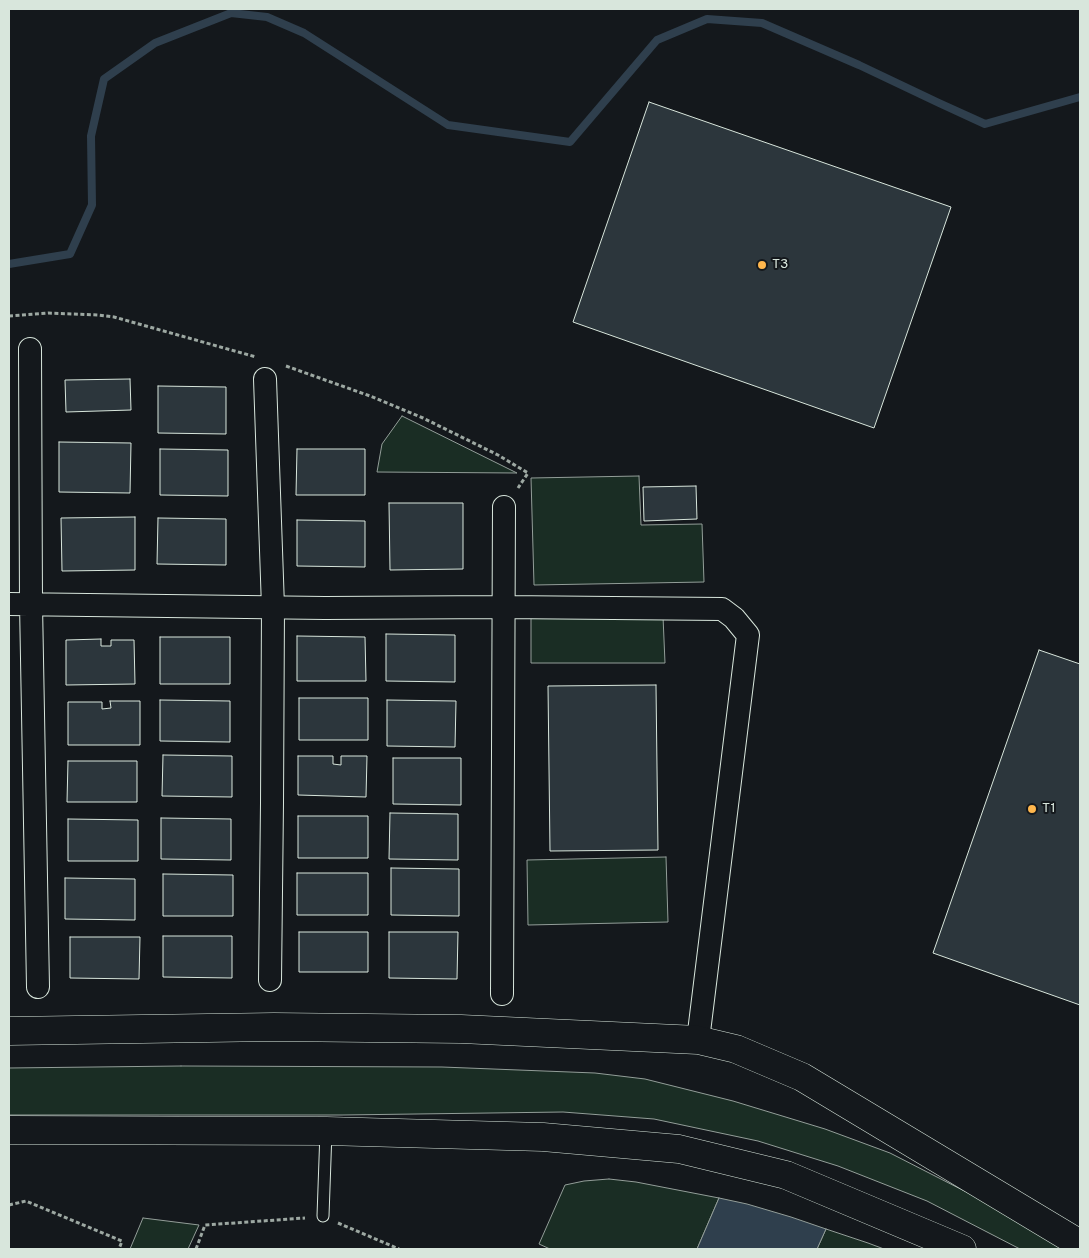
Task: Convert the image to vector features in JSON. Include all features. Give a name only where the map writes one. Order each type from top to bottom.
[{"type":"main road","points":[[9,1031],[274,1027],[461,1029],[698,1040],[736,1049],[802,1077],[1080,1244]]},
{"type":"main road","points":[[9,1130],[326,1131],[543,1137],[679,1150],[786,1175],[962,1249]]},
{"type":"street","points":[[30,349],[31,604],[38,987]]},
{"type":"street","points":[[264,379],[273,607],[270,980]]},
{"type":"street","points":[[502,994],[504,507]]},
{"type":"street","points":[[9,604],[325,608],[504,606],[722,609],[734,618],[748,635],[698,1040]]},
{"type":"lane","points":[[323,1216],[326,1131]]},
{"type":"path","points":[[9,1205],[26,1201],[122,1241],[119,1249]]},
{"type":"path","points":[[196,1249],[205,1226],[323,1216],[399,1249]]},
{"type":"green space","points":[[402,416],[517,473],[377,472],[382,444]]},
{"type":"green space","points":[[639,476],[641,525],[702,524],[704,582],[534,585],[531,478]]},
{"type":"green space","points":[[663,616],[665,663],[531,663],[531,617]]},
{"type":"green space","points":[[666,857],[668,922],[528,925],[527,860]]},
{"type":"green space","points":[[181,1066],[442,1067],[595,1073],[645,1079],[733,1101],[825,1129],[890,1153],[980,1199],[1070,1249],[1020,1249],[927,1201],[838,1166],[758,1141],[654,1119],[563,1112],[342,1115],[9,1115],[9,1068]]},
{"type":"green space","points":[[609,1179],[636,1182],[719,1198],[697,1249],[550,1249],[539,1244],[565,1185]]},
{"type":"green space","points":[[143,1218],[199,1225],[188,1249],[130,1249]]},
{"type":"green space","points":[[826,1229],[868,1243],[884,1249],[817,1249]]},
{"type":"water","points":[[719,1198],[747,1204],[826,1229],[817,1249],[697,1249]]},
{"type":"building","name":"T3","points":[[649,102],[951,207],[874,428],[573,322]]},
{"type":"building","points":[[130,379],[131,410],[66,412],[65,380]]},
{"type":"building","points":[[158,386],[226,387],[226,434],[158,433]]},
{"type":"building","points":[[59,442],[131,443],[130,493],[59,492]]},
{"type":"building","points":[[160,449],[228,450],[228,496],[160,495]]},
{"type":"building","points":[[297,449],[365,449],[365,495],[296,495]]},
{"type":"building","points":[[696,486],[697,519],[644,521],[643,487]]},
{"type":"building","points":[[389,503],[463,503],[463,569],[390,570]]},
{"type":"building","points":[[135,517],[135,570],[62,571],[61,518]]},
{"type":"building","points":[[158,518],[226,519],[226,565],[157,564]]},
{"type":"building","points":[[297,520],[365,521],[365,567],[297,566]]},
{"type":"building","points":[[386,634],[455,635],[455,682],[386,681]]},
{"type":"building","points":[[297,636],[365,637],[366,681],[297,681]]},
{"type":"building","points":[[160,637],[230,637],[230,684],[160,684]]},
{"type":"building","points":[[101,639],[101,646],[111,646],[111,640],[134,640],[135,684],[66,685],[66,640]]},
{"type":"building","name":"T1","points":[[1039,650],[1080,664],[1080,1005],[933,953]]},
{"type":"building","points":[[656,685],[658,850],[550,851],[548,686]]},
{"type":"building","points":[[299,698],[368,698],[368,740],[299,740]]},
{"type":"building","points":[[160,700],[230,701],[230,742],[160,741]]},
{"type":"building","points":[[387,700],[456,701],[455,747],[387,746]]},
{"type":"building","points":[[110,701],[140,701],[140,745],[68,745],[68,702],[102,702],[102,709],[111,708]]},
{"type":"building","points":[[163,755],[232,756],[232,797],[162,796]]},
{"type":"building","points":[[298,756],[333,756],[333,764],[341,765],[341,756],[367,756],[366,797],[298,795]]},
{"type":"building","points":[[393,758],[461,758],[461,805],[393,804]]},
{"type":"building","points":[[68,761],[137,761],[137,802],[67,802]]},
{"type":"building","points":[[390,813],[458,814],[458,860],[389,859]]},
{"type":"building","points":[[298,816],[368,816],[368,858],[298,858]]},
{"type":"building","points":[[161,818],[231,819],[231,860],[161,859]]},
{"type":"building","points":[[68,819],[138,820],[138,861],[68,861]]},
{"type":"building","points":[[391,868],[459,869],[459,916],[391,915]]},
{"type":"building","points":[[297,873],[368,873],[368,915],[297,915]]},
{"type":"building","points":[[163,874],[233,875],[233,916],[163,916]]},
{"type":"building","points":[[65,878],[135,879],[135,920],[65,919]]},
{"type":"building","points":[[299,932],[368,932],[368,972],[299,972]]},
{"type":"building","points":[[389,932],[458,932],[457,979],[389,978]]},
{"type":"building","points":[[163,936],[232,936],[232,978],[163,977]]},
{"type":"building","points":[[70,937],[140,937],[139,979],[70,978]]},
{"type":"waterway","points":[[9,264],[70,254],[92,205],[91,136],[104,79],[155,43],[231,13],[267,17],[304,33],[448,125],[570,142],[657,40],[707,19],[762,23],[859,65],[985,124],[1080,97]]},
{"type":"place","name":"T3","points":[[762,265]]},
{"type":"place","name":"T1","points":[[1032,809]]}]
